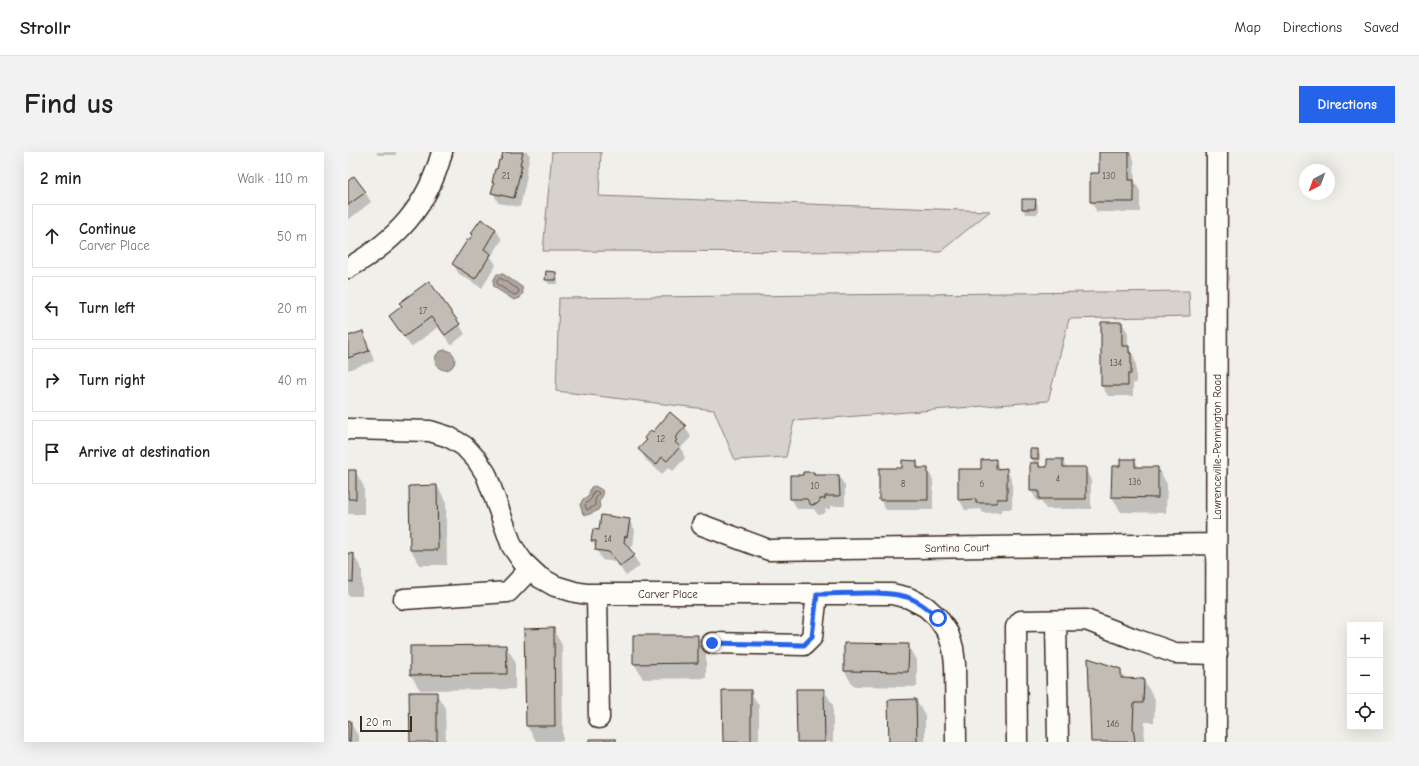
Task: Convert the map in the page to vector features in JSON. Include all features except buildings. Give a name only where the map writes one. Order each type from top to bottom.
[{"type":"street","points":[[348,268],[367,258],[389,240],[408,220],[424,197],[438,168],[442,152]]},
{"type":"street","name":"Lawrenceville-Pennington Road","points":[[1216,742],[1217,152]]},
{"type":"street","name":"Carver Place","points":[[348,429],[430,431],[449,437],[464,446],[478,460],[486,474],[512,546],[530,569],[539,577],[555,586],[575,592],[597,594],[892,594],[909,598],[926,607],[938,618],[948,633],[953,648],[955,664],[956,742]]},
{"type":"street","name":"Santina Court","points":[[702,525],[769,550],[1216,544]]},
{"type":"street","points":[[404,599],[508,592],[530,569]]},
{"type":"street","points":[[597,594],[599,718]]},
{"type":"street","points":[[712,643],[804,645],[812,637],[817,594]]},
{"type":"street","points":[[1017,742],[1016,627],[1021,621],[1086,620],[1175,653],[1216,654]]},
{"type":"street","points":[[1056,621],[1058,742]]},
{"type":"shaded area","points":[[552,152],[601,152],[599,196],[990,211],[940,252],[543,251]]},
{"type":"shaded area","points":[[1189,291],[1190,316],[1069,319],[1048,401],[794,421],[786,457],[735,460],[714,410],[556,391],[559,298]]},
{"type":"water","points":[[497,274],[503,274],[522,287],[523,293],[520,298],[514,300],[494,287],[493,281]]},
{"type":"water","points":[[445,350],[452,353],[455,360],[452,367],[445,370],[438,367],[435,360],[438,353]]},
{"type":"water","points":[[595,486],[602,490],[603,495],[599,502],[600,507],[597,511],[587,515],[583,514],[580,505],[583,499],[588,497],[591,487]]},
{"type":"route","points":[[712,643],[804,645],[812,637],[817,594],[892,594],[909,598],[926,607],[938,618]]}]
